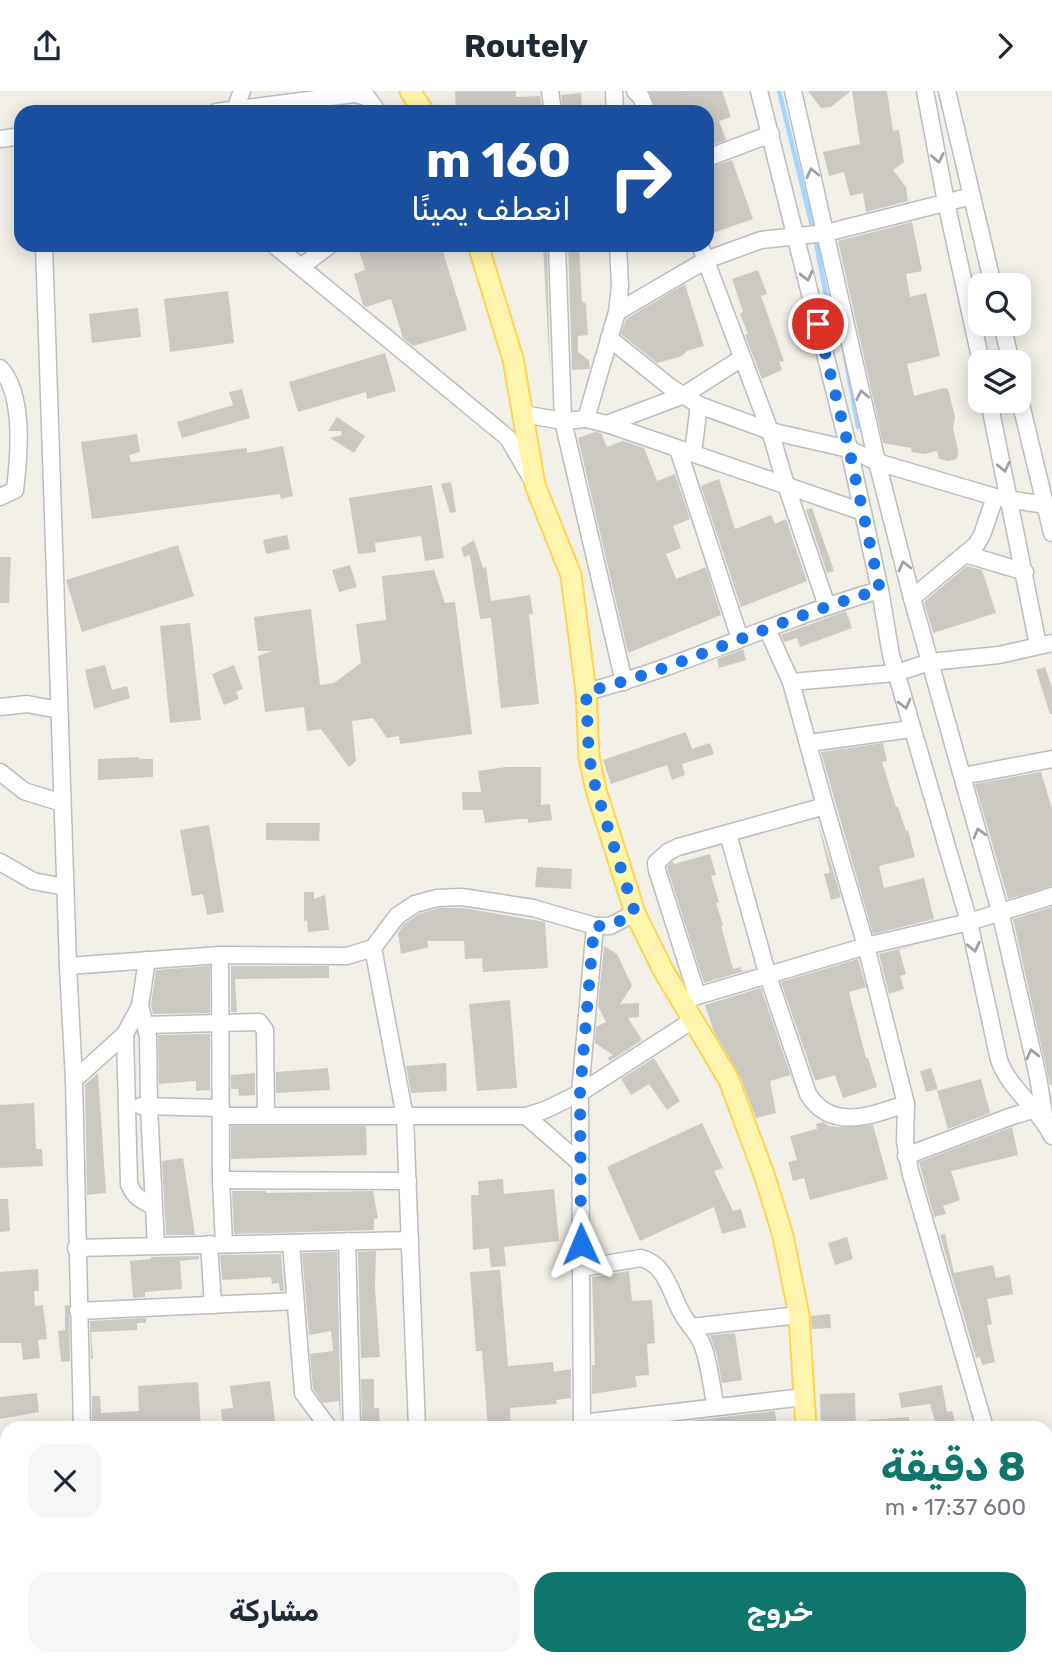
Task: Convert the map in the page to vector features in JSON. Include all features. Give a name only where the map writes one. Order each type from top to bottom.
[{"type":"main road","points":[[480,252],[513,359],[535,485],[571,575],[586,692],[589,757],[594,779],[635,913],[689,998],[693,1020],[729,1080],[750,1132],[783,1236],[799,1315],[806,1421]]},
{"type":"street","points":[[759,91],[849,449],[896,673],[969,922],[1003,1071],[1043,1111]]},
{"type":"street","points":[[793,91],[877,462],[912,598],[1000,911],[1043,1111],[1052,1136]]},
{"type":"street","points":[[925,91],[978,350]]},
{"type":"street","points":[[947,91],[990,273]]},
{"type":"street","points":[[276,105],[354,94],[367,97],[373,105]]},
{"type":"street","points":[[714,156],[771,135]]},
{"type":"street","points":[[714,251],[796,234],[826,233],[972,196]]},
{"type":"street","points":[[44,252],[74,1080],[82,1421]]},
{"type":"street","points":[[283,252],[508,438],[535,485]]},
{"type":"street","points":[[302,266],[321,252]]},
{"type":"street","points":[[557,252],[563,421],[624,682]]},
{"type":"street","points":[[586,419],[617,312],[620,288],[618,252]]},
{"type":"street","points":[[617,312],[703,253],[769,431],[827,607]]},
{"type":"street","points":[[609,338],[699,405],[769,431],[849,449],[877,462],[1003,498],[1045,506]]},
{"type":"street","points":[[607,424],[684,395],[742,358]]},
{"type":"street","points":[[0,368],[11,384],[17,411],[17,474],[15,490],[0,497]]},
{"type":"street","points":[[699,405],[686,451],[740,639]]},
{"type":"street","points":[[791,682],[896,673],[930,661],[999,655],[1045,644],[1003,498],[991,413]]},
{"type":"street","points":[[1023,413],[1052,533]]},
{"type":"street","points":[[523,414],[563,421],[586,419],[607,424],[863,512]]},
{"type":"street","points":[[912,598],[976,545],[1003,498]]},
{"type":"street","points":[[965,554],[1025,572]]},
{"type":"street","points":[[571,575],[598,564]]},
{"type":"street","points":[[586,692],[624,682],[880,590]]},
{"type":"street","points":[[767,629],[791,682],[866,946],[905,1104],[906,1156],[983,1421]]},
{"type":"street","points":[[0,707],[27,704],[59,710]]},
{"type":"street","points":[[808,743],[911,729]]},
{"type":"street","points":[[963,776],[1052,759]]},
{"type":"street","points":[[0,772],[24,791],[62,803]]},
{"type":"street","points":[[825,806],[678,847],[656,863],[689,998],[866,946],[969,922],[1052,896]]},
{"type":"street","points":[[728,834],[768,976],[814,1105],[823,1111],[861,1118],[905,1104]]},
{"type":"street","points":[[0,862],[33,881],[65,887]]},
{"type":"street","points":[[68,965],[220,955],[347,956],[373,948],[397,916],[415,904],[437,898],[462,897],[533,908],[594,926],[610,926],[635,913]]},
{"type":"street","points":[[582,1421],[580,1093],[594,926]]},
{"type":"street","points":[[373,948],[405,1117],[417,1421]]},
{"type":"street","points":[[213,1305],[221,1181],[220,955]]},
{"type":"street","points":[[74,1080],[125,1034],[140,1006],[147,960]]},
{"type":"street","points":[[140,1006],[146,1025],[156,1246]]},
{"type":"street","points":[[146,1025],[253,1020],[262,1024],[265,1030],[266,1116]]},
{"type":"street","points":[[128,1105],[266,1116],[526,1116],[580,1093],[693,1020]]},
{"type":"street","points":[[125,1034],[130,1184],[132,1192],[138,1198],[153,1206]]},
{"type":"street","points":[[906,1156],[1043,1111]]},
{"type":"street","points":[[526,1116],[580,1163]]},
{"type":"street","points":[[221,1181],[408,1181]]},
{"type":"street","points":[[76,1248],[410,1240]]},
{"type":"street","points":[[347,1241],[352,1421]]},
{"type":"street","points":[[291,1243],[303,1393],[324,1421]]},
{"type":"street","points":[[581,1268],[641,1258],[657,1267],[668,1281],[681,1311],[702,1342],[716,1407]]},
{"type":"street","points":[[78,1311],[295,1301]]},
{"type":"street","points":[[691,1327],[799,1315]]},
{"type":"street","points":[[612,1421],[804,1397]]},
{"type":"building","points":[[455,91],[516,91],[516,97],[540,96],[541,105],[456,105]]},
{"type":"building","points":[[649,91],[722,91],[731,117],[719,121],[726,140],[714,144],[714,105],[654,105]]},
{"type":"building","points":[[808,91],[851,91],[831,107],[821,108]]},
{"type":"building","points":[[852,91],[887,91],[893,131],[899,130],[904,162],[893,170],[906,187],[908,201],[866,212],[863,193],[850,196],[844,172],[829,176],[823,152],[860,144]]},
{"type":"building","points":[[581,93],[582,105],[562,105],[561,95]]},
{"type":"building","points":[[732,160],[753,219],[714,233],[714,166]]},
{"type":"building","points":[[912,222],[922,271],[906,274],[910,297],[926,293],[940,356],[907,364],[914,396],[948,389],[955,417],[953,429],[958,450],[957,459],[949,461],[939,459],[937,451],[924,454],[912,452],[911,448],[883,443],[838,241]]},
{"type":"building","points":[[359,252],[443,252],[467,330],[413,346],[403,338],[391,299],[366,307],[363,305],[354,274],[365,270]]},
{"type":"building","points":[[543,252],[547,252],[550,372]]},
{"type":"building","points":[[568,252],[579,252],[582,301],[586,304],[588,335],[578,336],[578,352],[589,360],[590,369],[572,370]]},
{"type":"building","points":[[758,270],[767,294],[761,296],[784,361],[779,362],[782,370],[762,379],[745,335],[748,334],[740,314],[743,312],[732,279]]},
{"type":"building","points":[[685,284],[704,346],[657,363],[621,334],[626,319]]},
{"type":"building","points":[[228,291],[234,343],[170,352],[164,299]]},
{"type":"building","points":[[138,308],[141,337],[92,343],[89,314]]},
{"type":"building","points":[[385,353],[396,391],[367,399],[366,392],[298,412],[289,382]]},
{"type":"building","points":[[242,389],[250,418],[182,438],[177,422],[233,405],[229,392]]},
{"type":"building","points":[[337,417],[365,436],[354,453],[330,438],[342,435],[341,431],[328,431]]},
{"type":"building","points":[[595,432],[601,433],[607,447],[623,441],[644,448],[657,481],[675,474],[690,519],[673,526],[681,548],[666,554],[676,579],[706,567],[721,615],[628,653],[578,438]]},
{"type":"building","points":[[137,434],[140,452],[129,455],[131,462],[247,448],[247,453],[283,446],[293,496],[281,499],[280,494],[92,519],[81,442]]},
{"type":"building","points":[[719,479],[735,529],[771,515],[775,524],[786,519],[807,581],[741,607],[701,486]]},
{"type":"building","points":[[451,482],[456,512],[450,513],[441,484]]},
{"type":"building","points":[[432,485],[444,558],[425,561],[421,536],[375,543],[376,552],[358,554],[349,498]]},
{"type":"building","points":[[812,508],[834,571],[827,573],[806,510]]},
{"type":"building","points":[[287,535],[290,549],[266,554],[263,540]]},
{"type":"building","points":[[474,540],[483,568],[486,567],[491,601],[530,595],[533,614],[529,614],[539,704],[501,708],[491,618],[480,619],[470,555],[464,557],[461,548]]},
{"type":"building","points":[[178,545],[194,596],[82,632],[66,580]]},
{"type":"building","points":[[0,557],[11,557],[9,603],[0,603]]},
{"type":"building","points":[[350,565],[357,587],[339,592],[332,570]]},
{"type":"building","points":[[967,566],[982,570],[996,613],[933,633],[924,602]]},
{"type":"building","points":[[434,570],[445,603],[455,602],[472,734],[400,744],[399,736],[387,738],[373,718],[352,721],[356,761],[349,767],[321,729],[307,731],[304,707],[265,712],[258,656],[272,651],[258,651],[254,617],[311,609],[320,685],[334,683],[361,663],[356,624],[386,620],[382,576]]},
{"type":"building","points":[[846,611],[852,628],[800,647],[797,638],[784,642],[781,635]]},
{"type":"building","points":[[190,623],[201,720],[170,723],[160,626]]},
{"type":"building","points":[[743,649],[746,660],[719,668],[717,659]]},
{"type":"building","points":[[105,665],[112,690],[127,686],[130,698],[94,709],[85,670]]},
{"type":"building","points":[[234,665],[243,689],[236,692],[239,699],[224,705],[212,674]]},
{"type":"building","points":[[1045,667],[1052,688],[1052,714],[1036,670]]},
{"type":"building","points":[[686,732],[692,749],[710,743],[714,754],[682,764],[685,775],[672,780],[667,765],[611,784],[603,760]]},
{"type":"building","points":[[883,743],[887,761],[882,762],[896,807],[906,831],[908,830],[915,857],[879,866],[884,888],[924,878],[934,919],[873,934],[821,752]]},
{"type":"building","points":[[98,759],[153,759],[153,777],[98,780]]},
{"type":"building","points":[[506,767],[541,767],[541,805],[550,804],[552,820],[528,823],[528,819],[520,819],[485,823],[483,810],[463,810],[462,792],[481,792],[478,771]]},
{"type":"building","points":[[1041,772],[1052,809],[1052,886],[1008,899],[975,784]]},
{"type":"building","points":[[817,819],[841,897],[831,900],[824,874],[830,873]]},
{"type":"building","points":[[266,823],[320,823],[319,841],[266,840]]},
{"type":"building","points":[[209,825],[224,912],[207,915],[203,894],[192,896],[180,830]]},
{"type":"building","points":[[710,854],[716,875],[711,876],[719,902],[716,903],[733,969],[740,967],[742,971],[755,968],[704,983],[667,867],[673,861],[674,864]]},
{"type":"building","points":[[537,867],[572,869],[571,889],[535,887]]},
{"type":"building","points":[[304,892],[314,892],[314,899],[325,895],[329,930],[308,932],[307,920],[304,921]]},
{"type":"building","points":[[1052,907],[1052,1085],[1050,1085],[1013,919]]},
{"type":"building","points":[[439,908],[463,908],[545,922],[548,968],[483,972],[482,958],[465,959],[464,941],[427,941],[429,947],[401,954],[398,933],[404,924],[419,914]]},
{"type":"building","points":[[917,945],[899,950],[906,974],[900,976],[904,989],[889,994],[879,954]]},
{"type":"building","points":[[604,946],[617,954],[632,986],[620,1004],[639,1003],[639,1017],[628,1018],[642,1040],[610,1061],[607,1058],[613,1055],[595,1043],[596,1027],[606,1022],[598,1006]]},
{"type":"building","points":[[858,959],[866,987],[849,992],[866,1058],[877,1087],[843,1098],[835,1075],[815,1081],[781,982]]},
{"type":"building","points":[[210,966],[210,1013],[153,1014],[151,1005],[156,970]]},
{"type":"building","points":[[231,966],[329,966],[329,978],[235,979],[237,1012],[231,1012]]},
{"type":"building","points":[[761,988],[795,1088],[790,1075],[770,1081],[776,1113],[756,1118],[740,1076],[714,1032],[705,1005]]},
{"type":"building","points":[[510,1000],[517,1088],[477,1091],[469,1004]]},
{"type":"building","points":[[210,1034],[210,1090],[196,1091],[196,1081],[159,1084],[158,1035]]},
{"type":"building","points":[[654,1058],[680,1101],[667,1110],[649,1084],[631,1095],[621,1079]]},
{"type":"building","points":[[446,1063],[447,1091],[411,1093],[406,1066]]},
{"type":"building","points":[[328,1068],[330,1090],[276,1093],[276,1072]]},
{"type":"building","points":[[931,1068],[938,1089],[926,1092],[920,1071]]},
{"type":"building","points":[[98,1073],[106,1193],[87,1195],[85,1085]]},
{"type":"building","points":[[255,1073],[255,1095],[239,1096],[238,1089],[231,1089],[231,1075]]},
{"type":"building","points":[[981,1079],[990,1113],[948,1129],[937,1091]]},
{"type":"building","points":[[34,1103],[36,1149],[42,1149],[43,1166],[0,1168],[0,1105]]},
{"type":"building","points":[[823,1122],[829,1126],[840,1127],[873,1125],[888,1179],[810,1200],[804,1178],[793,1181],[788,1162],[797,1160],[790,1136],[817,1129],[816,1124]]},
{"type":"building","points":[[702,1123],[723,1168],[714,1171],[733,1211],[741,1209],[746,1227],[722,1234],[714,1207],[640,1241],[607,1167]]},
{"type":"building","points":[[231,1126],[366,1126],[367,1155],[231,1159]]},
{"type":"building","points":[[1012,1127],[1018,1155],[951,1171],[960,1200],[943,1206],[946,1214],[934,1217],[919,1162]]},
{"type":"building","points":[[183,1158],[195,1235],[166,1235],[162,1161]]},
{"type":"building","points":[[503,1179],[504,1194],[554,1189],[559,1241],[504,1247],[506,1266],[491,1267],[489,1248],[473,1250],[471,1195],[479,1195],[478,1181]]},
{"type":"building","points":[[232,1191],[373,1191],[378,1219],[374,1219],[374,1230],[234,1234]]},
{"type":"building","points":[[0,1199],[8,1199],[10,1231],[0,1232]]},
{"type":"building","points":[[945,1234],[954,1273],[993,1265],[996,1278],[1010,1275],[1013,1294],[987,1299],[992,1324],[987,1325],[995,1362],[982,1365],[980,1357],[976,1358],[940,1235]]},
{"type":"building","points":[[847,1237],[853,1259],[835,1265],[828,1243]]},
{"type":"building","points":[[376,1251],[375,1288],[380,1357],[361,1358],[358,1252]]},
{"type":"building","points":[[337,1252],[341,1421],[339,1401],[323,1403],[313,1389],[310,1354],[333,1351],[331,1331],[309,1335],[302,1253]]},
{"type":"building","points":[[281,1254],[284,1291],[280,1291],[279,1283],[272,1284],[271,1277],[222,1280],[220,1255]]},
{"type":"building","points":[[199,1256],[199,1259],[180,1261],[182,1289],[145,1292],[145,1297],[133,1298],[130,1261],[151,1257]]},
{"type":"building","points":[[38,1269],[39,1291],[34,1291],[35,1306],[43,1305],[47,1339],[38,1340],[40,1358],[23,1360],[21,1343],[0,1343],[0,1272]]},
{"type":"building","points":[[500,1270],[508,1366],[553,1362],[554,1372],[571,1369],[571,1398],[556,1400],[557,1404],[510,1408],[511,1421],[487,1421],[482,1351],[476,1351],[470,1272]]},
{"type":"building","points":[[629,1271],[632,1301],[652,1300],[655,1343],[647,1344],[649,1375],[635,1376],[637,1387],[592,1394],[592,1365],[595,1365],[592,1277]]},
{"type":"building","points":[[65,1305],[69,1305],[70,1361],[61,1362],[58,1331],[65,1330]]},
{"type":"building","points":[[830,1314],[831,1328],[812,1329],[811,1316]]},
{"type":"building","points":[[146,1318],[146,1323],[137,1323],[137,1330],[91,1332],[91,1359],[90,1321]]},
{"type":"building","points":[[735,1333],[742,1380],[722,1383],[710,1335]]},
{"type":"building","points":[[361,1379],[374,1379],[374,1408],[379,1408],[380,1421],[362,1421]]},
{"type":"building","points":[[270,1381],[275,1421],[222,1421],[221,1409],[233,1408],[230,1386]]},
{"type":"building","points":[[198,1382],[201,1421],[92,1421],[92,1396],[100,1396],[101,1413],[139,1411],[138,1386]]},
{"type":"building","points":[[942,1385],[947,1412],[952,1411],[955,1421],[935,1421],[930,1404],[901,1408],[899,1393]]},
{"type":"building","points":[[37,1393],[39,1412],[0,1419],[0,1397]]},
{"type":"building","points":[[855,1393],[856,1421],[821,1421],[820,1394]]},
{"type":"building","points":[[775,1411],[776,1421],[690,1421]]},
{"type":"building","points":[[909,1417],[909,1421],[868,1421]]},
{"type":"waterway","points":[[779,91],[813,230]]},
{"type":"waterway","points":[[815,238],[829,310],[839,326]]},
{"type":"waterway","points":[[845,356],[858,427]]},
{"type":"route","points":[[581,1244],[580,1093],[594,926],[610,926],[635,913],[596,790],[589,757],[586,692],[624,682],[880,590],[818,324]]}]
